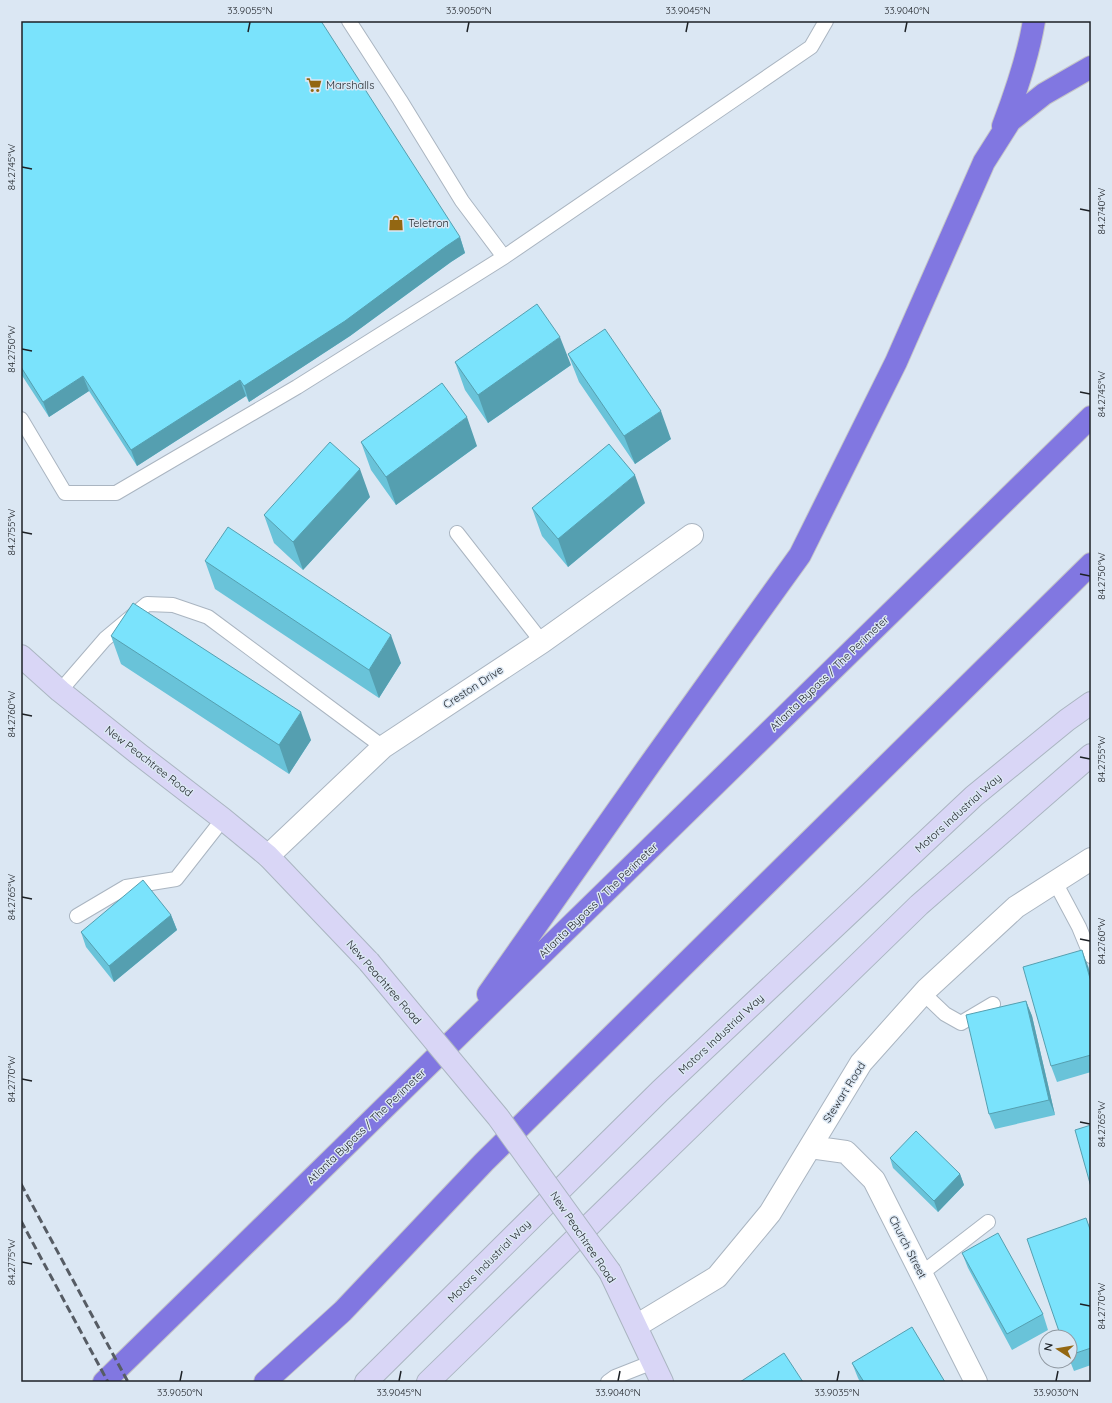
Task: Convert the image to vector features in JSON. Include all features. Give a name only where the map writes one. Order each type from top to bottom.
[{"type":"highway","points":[[996,144],[1017,89],[1030,44],[1034,21]]},
{"type":"highway","points":[[457,1038],[800,555],[896,362],[984,162],[1010,121],[1044,94],[1091,67]]},
{"type":"highway","name":"Atlanta Bypass / The Perimeter","points":[[104,1382],[1091,417]]},
{"type":"highway","points":[[265,1382],[343,1311],[484,1162],[1091,564]]},
{"type":"main road","name":"New Peachtree Road","points":[[21,656],[60,691],[268,856],[369,962],[498,1117],[610,1272],[662,1382]]},
{"type":"main road","name":"Motors Industrial Way","points":[[366,1382],[660,1091],[974,796],[1067,720],[1091,703]]},
{"type":"main road","points":[[428,1382],[919,904],[1091,754]]},
{"type":"street","name":"Creston Drive","points":[[268,856],[383,747],[542,642],[692,535]]},
{"type":"street","name":"Stewart Road","points":[[636,1326],[717,1277],[770,1213],[861,1063],[923,993],[1016,907],[1091,859]]},
{"type":"street","name":"Church Street","points":[[810,1147],[846,1152],[874,1180],[976,1382]]},
{"type":"lane","points":[[349,21],[385,76],[462,201],[504,257]]},
{"type":"lane","points":[[21,418],[65,493],[116,492],[297,387],[504,257],[811,47],[826,21]]},
{"type":"lane","points":[[457,533],[542,642]]},
{"type":"lane","points":[[60,691],[105,638],[147,604],[173,605],[208,617],[383,747]]},
{"type":"lane","points":[[77,916],[126,887],[176,879],[223,819]]},
{"type":"lane","points":[[1055,882],[1079,927],[1091,956]]},
{"type":"lane","points":[[923,993],[945,1014],[961,1023],[993,1004]]},
{"type":"lane","points":[[922,1273],[988,1222]]},
{"type":"lane","points":[[608,1382],[615,1377],[653,1362]]},
{"type":"building","points":[[21,21],[321,21],[460,237],[345,321],[244,386],[240,380],[131,450],[83,376],[43,402],[21,367]]},
{"type":"building","points":[[537,304],[560,337],[478,395],[455,362]]},
{"type":"building","points":[[605,329],[661,411],[624,436],[568,354]]},
{"type":"building","points":[[442,383],[467,417],[386,477],[361,442]]},
{"type":"building","points":[[330,442],[360,469],[293,542],[264,515]]},
{"type":"building","points":[[609,444],[635,475],[558,539],[532,508]]},
{"type":"building","points":[[228,527],[391,635],[369,670],[205,561]]},
{"type":"building","points":[[133,603],[301,712],[279,745],[111,636]]},
{"type":"building","points":[[143,880],[171,915],[109,966],[81,932]]},
{"type":"building","points":[[1082,950],[1091,982],[1091,1055],[1051,1066],[1023,967]]},
{"type":"building","points":[[1026,1001],[1049,1100],[989,1114],[966,1015]]},
{"type":"building","points":[[1091,1125],[1091,1187],[1075,1130]]},
{"type":"building","points":[[916,1131],[960,1174],[934,1201],[890,1158]]},
{"type":"building","points":[[1086,1218],[1091,1232],[1091,1348],[1078,1352],[1078,1329],[1058,1329],[1027,1239]]},
{"type":"building","points":[[998,1233],[1043,1314],[1007,1334],[962,1253]]},
{"type":"building","points":[[912,1327],[945,1382],[864,1382],[852,1363]]},
{"type":"building","points":[[784,1353],[803,1382],[740,1382]]},
{"type":"railway","points":[[21,1184],[128,1382]]},
{"type":"railway","points":[[21,1221],[108,1382]]},
{"type":"place","name":"Marshalls","points":[[314,85]]},
{"type":"place","name":"Teletron","points":[[396,223]]}]
